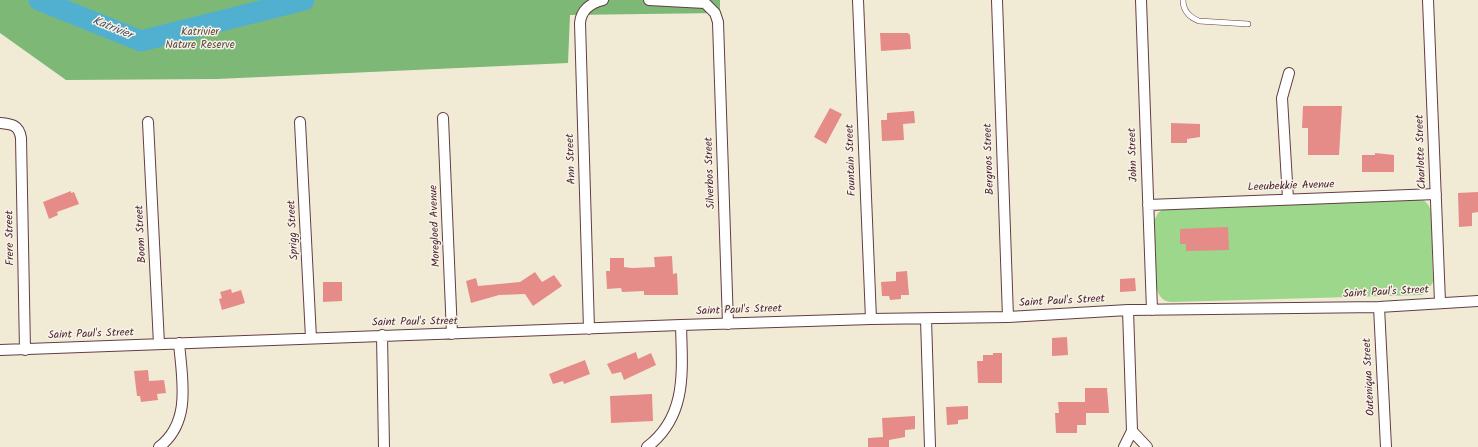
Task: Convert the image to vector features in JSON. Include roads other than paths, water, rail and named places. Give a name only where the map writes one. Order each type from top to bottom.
[{"type":"street","name":"Ann Street","points":[[589,329],[580,23],[582,14],[587,7],[603,0]]},
{"type":"street","name":"Silverbos Street","points":[[648,0],[705,3],[715,13],[718,22],[728,324]]},
{"type":"street","name":"Fountain Street","points":[[858,0],[871,318]]},
{"type":"street","name":"Bergroos Street","points":[[997,0],[1008,317]]},
{"type":"street","name":"John Street","points":[[1141,0],[1152,310]]},
{"type":"street","name":"Charlotte Street","points":[[1428,0],[1440,302]]},
{"type":"street","points":[[1288,200],[1282,98],[1289,74]]},
{"type":"street","name":"Moregloed Avenue","points":[[443,118],[452,334]]},
{"type":"street","name":"Boom Street","points":[[148,122],[159,344]]},
{"type":"street","name":"Sprigg Street","points":[[300,122],[311,338]]},
{"type":"street","name":"Frere Street","points":[[0,123],[11,124],[17,127],[21,138],[25,350]]},
{"type":"street","name":"Leeubekkie Avenue","points":[[1148,205],[1436,194]]},
{"type":"street","name":"Saint Paul's Street","points":[[0,350],[382,335],[589,329],[681,324],[728,324],[871,318],[926,319],[1008,317],[1128,310],[1379,306],[1478,301]]},
{"type":"street","name":"Outeniqua Street","points":[[1379,306],[1386,447]]},
{"type":"street","points":[[1124,447],[1132,431],[1128,310]]},
{"type":"street","points":[[926,319],[930,447]]},
{"type":"street","points":[[647,447],[671,419],[680,396],[683,380],[681,324]]},
{"type":"street","points":[[382,335],[384,447]]},
{"type":"street","points":[[159,447],[173,432],[180,414],[183,386],[179,343]]},
{"type":"street","points":[[1132,431],[1147,447]]},
{"type":"lane","points":[[1184,0],[1184,9],[1194,19],[1248,24]]},
{"type":"waterway","name":"Katrivier","points":[[39,0],[141,41],[304,0]]},
{"type":"park label","name":"Katrivier Nature Reserve","points":[[200,39]]}]
